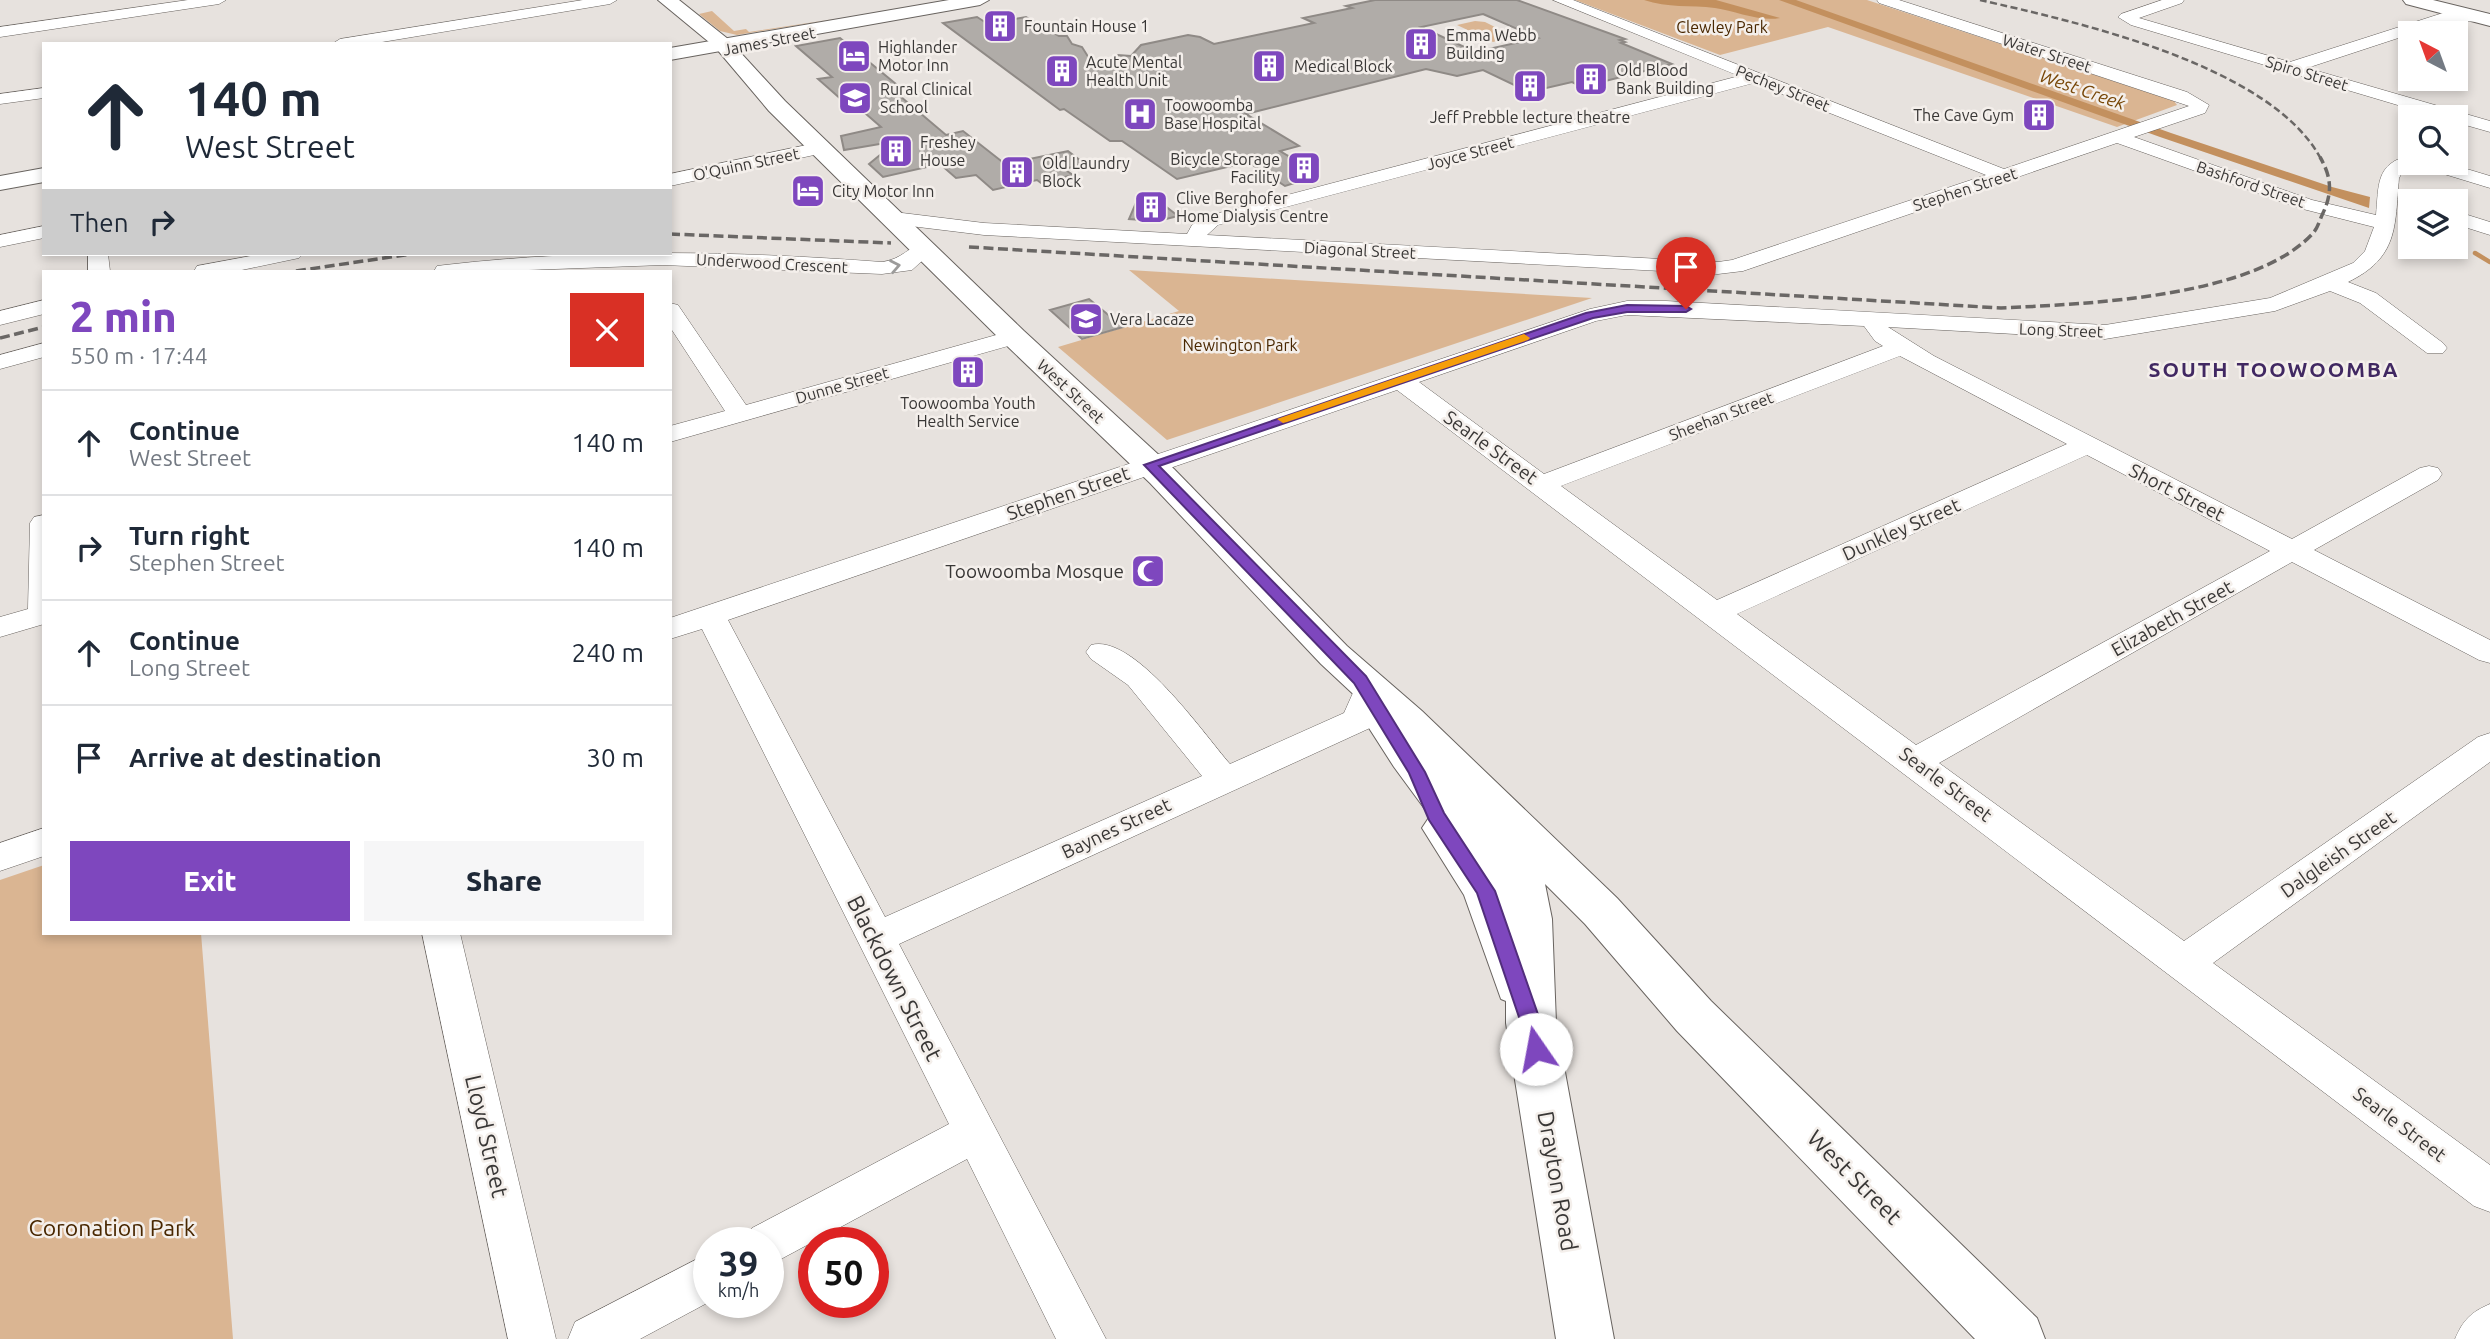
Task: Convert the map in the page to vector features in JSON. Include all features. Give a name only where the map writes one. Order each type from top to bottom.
[{"type":"main road","name":"James Street","points":[[715,49],[742,55],[751,49],[800,36],[980,0]]},
{"type":"main road","points":[[2412,0],[2488,16]]},
{"type":"main road","name":"West Street","points":[[669,2],[679,22],[715,49],[777,106],[1150,465],[1407,744]]},
{"type":"main road","name":"James Street","points":[[672,53],[715,49],[765,36],[867,21]]},
{"type":"main road","points":[[672,60],[700,59],[715,49]]},
{"type":"main road","points":[[0,176],[42,168]]},
{"type":"main road","points":[[0,183],[42,175]]},
{"type":"main road","points":[[1407,744],[1490,852],[1562,902],[1615,951],[1694,1016]]},
{"type":"main road","points":[[1407,744],[1601,911],[1694,1016]]},
{"type":"main road","points":[[1407,744],[1436,816],[1485,891],[1531,1023]]},
{"type":"main road","points":[[1520,874],[1529,919],[1531,1023]]},
{"type":"main road","name":"West Street","points":[[1694,1016],[2016,1339]]},
{"type":"main road","name":"Drayton Road","points":[[1531,1023],[1585,1339]]},
{"type":"street","points":[[0,32],[88,27],[142,6],[219,0]]},
{"type":"street","points":[[352,42],[610,0]]},
{"type":"street","name":"Pechey Street","points":[[1560,0],[2006,176]]},
{"type":"street","name":"Water Street","points":[[1884,0],[2181,96],[2200,105],[2194,113]]},
{"type":"street","name":"Spiro Street","points":[[2177,0],[2126,17],[2490,128]]},
{"type":"street","points":[[2265,76],[2441,6]]},
{"type":"street","name":"Joyce Street","points":[[1194,241],[1203,225],[1219,219],[1756,77]]},
{"type":"street","points":[[8,98],[42,92]]},
{"type":"street","name":"Stephen Street","points":[[1735,266],[2194,113]]},
{"type":"street","points":[[2468,138],[2490,128]]},
{"type":"street","name":"Bashford Street","points":[[2120,138],[2306,204],[2385,223]]},
{"type":"street","name":"O'Quinn Street","points":[[672,180],[821,148]]},
{"type":"street","name":"Long Street","points":[[1627,309],[1666,308],[2105,332],[2275,304],[2361,268],[2374,253],[2385,223],[2389,178],[2398,167]]},
{"type":"street","points":[[2465,175],[2490,183]]},
{"type":"street","points":[[2389,199],[2398,201]]},
{"type":"street","name":"Diagonal Street","points":[[894,218],[984,229],[1194,241],[1685,268],[1735,266]]},
{"type":"street","points":[[2468,221],[2490,229]]},
{"type":"street","name":"Diagonal Street","points":[[929,253],[947,237],[984,229]]},
{"type":"street","points":[[0,241],[42,232]]},
{"type":"street","name":"Underwood Crescent","points":[[457,270],[551,262],[882,268],[904,265],[929,253]]},
{"type":"street","points":[[210,270],[282,256]]},
{"type":"street","points":[[2330,283],[2368,299],[2435,348]]},
{"type":"street","points":[[0,318],[42,308]]},
{"type":"street","name":"Stephen Street","points":[[672,628],[1590,316],[1627,309]]},
{"type":"street","points":[[672,313],[740,414]]},
{"type":"street","name":"Short Street","points":[[1872,320],[1883,336],[1901,347],[2490,653]]},
{"type":"street","name":"Dunne Street","points":[[672,433],[1014,337]]},
{"type":"street","name":"Sheehan Street","points":[[1541,484],[1901,347]]},
{"type":"street","points":[[0,362],[42,351]]},
{"type":"street","name":"Searle Street","points":[[1400,380],[2490,1191]]},
{"type":"street","name":"Dunkley Street","points":[[1714,613],[2088,445]]},
{"type":"street","name":"Elizabeth Street","points":[[1915,761],[2429,474]]},
{"type":"street","points":[[0,627],[42,614]]},
{"type":"street","name":"Blackdown Street","points":[[710,615],[1082,1339]]},
{"type":"street","points":[[1102,652],[1139,677],[1223,779]]},
{"type":"street","name":"Baynes Street","points":[[876,938],[1223,779],[1362,698]]},
{"type":"street","name":"Dalgleish Street","points":[[2185,962],[2490,745]]},
{"type":"street","points":[[0,857],[42,843]]},
{"type":"street","name":"Lloyd Street","points":[[441,935],[526,1336]]},
{"type":"street","points":[[784,1235],[974,1133]]},
{"type":"street","points":[[592,1339],[693,1285]]},
{"type":"street","points":[[2479,1339],[2490,1328]]},
{"type":"green space","name":"Clewley Park","points":[[1575,0],[1867,0],[2174,101],[2177,105],[2117,127],[1828,27],[1720,55]]},
{"type":"green space","points":[[712,11],[734,31],[746,29],[749,32],[841,18],[737,35],[720,31],[699,14]]},
{"type":"green space","points":[[1485,22],[1513,36],[1493,42],[1457,25]]},
{"type":"green space","name":"Newington Park","points":[[1129,270],[1592,298],[1167,440],[1058,347],[1179,311]]},
{"type":"green space","name":"Coronation Park","points":[[42,866],[42,935],[201,935],[233,1339],[0,1339],[0,880]]},
{"type":"shaded area","points":[[1644,0],[1716,0],[1780,18],[1764,19],[1715,8]]},
{"type":"shaded area","points":[[1779,0],[1796,0],[2171,133],[2332,187],[2370,197],[2369,208],[2160,137]]},
{"type":"building","points":[[1375,0],[1517,0],[1625,39],[1620,40],[1625,42],[1621,43],[1672,64],[1582,87],[1572,82],[1529,92],[1483,70],[1457,76],[1426,69],[1246,114],[1299,146],[1280,151],[1312,170],[1302,173],[1311,178],[1285,186],[1248,162],[1177,179],[1122,141],[1110,141],[1064,109],[1060,110],[943,23],[977,17],[988,24],[1026,17],[1059,36],[1067,36],[1072,44],[1082,47],[1092,63],[1115,59],[1118,55],[1131,56],[1141,45],[1188,35],[1214,44],[1314,23],[1303,18],[1352,8],[1346,6]],"holes":[[[1483,14],[1538,38],[1475,52],[1421,27]]]},
{"type":"building","points":[[840,38],[902,89],[894,91],[946,135],[963,131],[1005,164],[1068,151],[1085,164],[1064,169],[1073,175],[993,190],[976,175],[956,178],[940,164],[883,177],[869,164],[897,141],[844,150],[841,136],[881,127],[850,100],[843,101],[818,79],[832,77],[796,46]]},
{"type":"building","name":"Clive Berghofer Home Dialysis Centre","points":[[1151,195],[1178,216],[1158,221],[1129,219],[1138,198]]},
{"type":"building","name":"Vera Lacaze","points":[[1089,299],[1123,327],[1082,339],[1050,310]]},
{"type":"waterway","name":"West Creek","points":[[2475,253],[2490,262]]},
{"type":"railway","points":[[1980,0],[2117,35],[2217,73],[2260,98],[2296,126],[2321,159]]},
{"type":"railway","points":[[969,247],[2001,308],[2077,304],[2122,300],[2212,284],[2252,271],[2287,254],[2314,232],[2326,205],[2329,184],[2321,159]]},
{"type":"railway","points":[[672,234],[891,243]]},
{"type":"railway","points":[[303,270],[397,256]]},
{"type":"railway","points":[[0,338],[42,328]]},
{"type":"slow traffic","points":[[1283,419],[1524,338]]},
{"type":"place","name":"Fountain House 1","points":[[1000,26]]},
{"type":"place","name":"Emma Webb Building","points":[[1421,44]]},
{"type":"place","name":"Highlander Motor Inn","points":[[854,56]]},
{"type":"place","name":"Medical Block","points":[[1269,66]]},
{"type":"place","name":"Acute Mental Health Unit","points":[[1062,71]]},
{"type":"place","name":"Old Blood Bank Building","points":[[1591,79]]},
{"type":"place","name":"Jeff Prebble lecture theatre","points":[[1530,86]]},
{"type":"place","name":"Rural Clinical School","points":[[855,98]]},
{"type":"place","name":"Toowoomba Base Hospital","points":[[1140,114]]},
{"type":"place","name":"The Cave Gym","points":[[2039,115]]},
{"type":"place","name":"Freshey House","points":[[896,151]]},
{"type":"place","name":"Bicycle Storage Facility","points":[[1304,168]]},
{"type":"place","name":"Old Laundry Block","points":[[1017,172]]},
{"type":"place","name":"City Motor Inn","points":[[808,191]]},
{"type":"place","name":"Clive Berghofer Home Dialysis Centre","points":[[1151,207]]},
{"type":"place","name":"Vera Lacaze","points":[[1086,319]]},
{"type":"place","name":"Toowoomba Youth Health Service","points":[[968,372]]},
{"type":"place","name":"Toowoomba Mosque","points":[[1148,571]]},
{"type":"district","name":"SOUTH TOOWOOMBA","points":[[2274,369]]},
{"type":"route","points":[[1536,1049],[1531,1023],[1485,891],[1436,816],[1417,772],[1360,680],[1150,465],[1590,316],[1627,309],[1686,309]]}]
